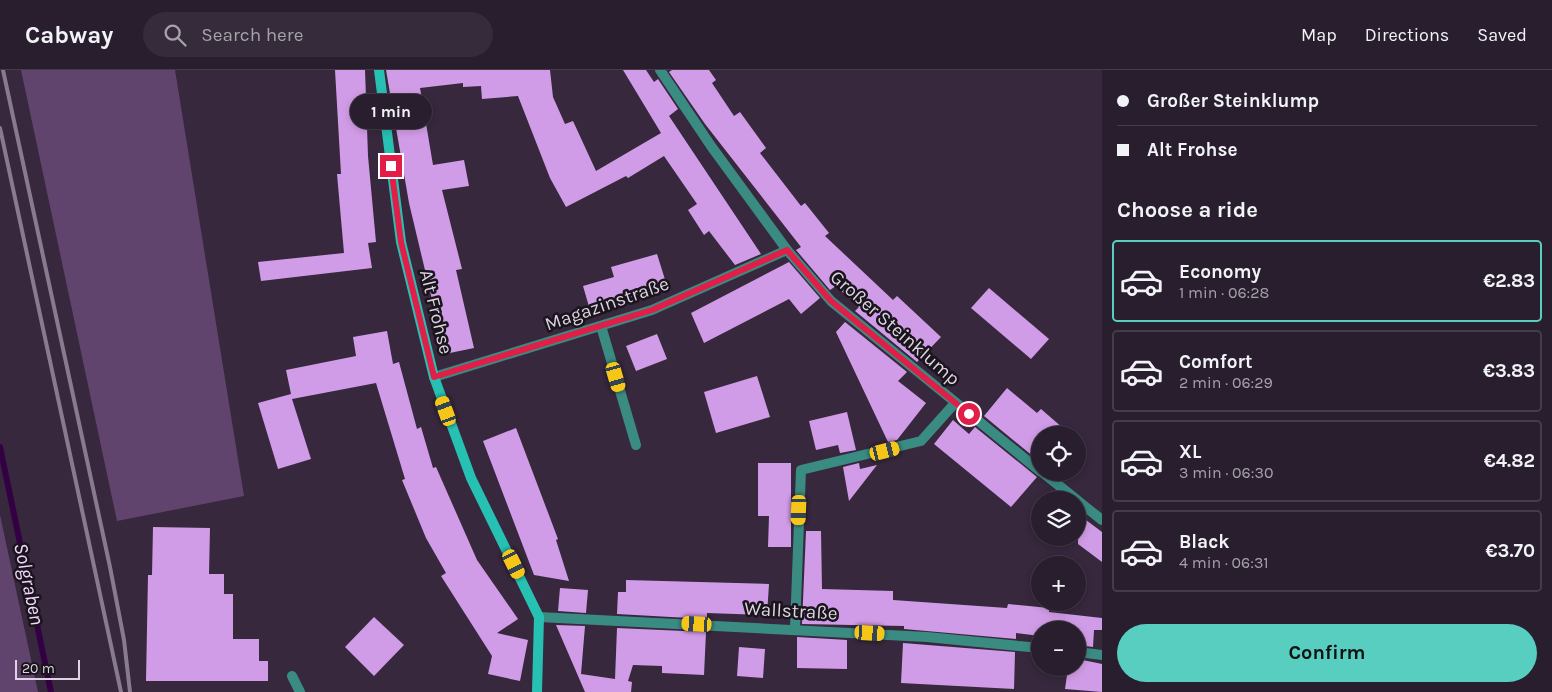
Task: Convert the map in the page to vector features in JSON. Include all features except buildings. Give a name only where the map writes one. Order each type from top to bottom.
[{"type":"street","name":"Alt Frohse","points":[[378,70],[401,242],[434,377],[471,478],[539,616],[537,692]]},
{"type":"street","name":"Großer Steinklump","points":[[660,70],[711,146],[787,250],[831,301],[1031,464]]},
{"type":"street","name":"Magazinstraße","points":[[434,377],[652,310],[787,250]]},
{"type":"street","points":[[601,326],[636,445]]},
{"type":"street","points":[[795,628],[801,470],[921,441],[955,403]]},
{"type":"street","name":"Großer Steinklump","points":[[1053,481],[1065,491]]},
{"type":"street","name":"Großer Steinklump","points":[[1086,507],[1102,520]]},
{"type":"street","name":"Wallstraße","points":[[539,616],[795,628],[927,637],[1031,647]]},
{"type":"street","points":[[1086,653],[1102,655]]},
{"type":"street","points":[[292,676],[300,692]]},
{"type":"shaded area","points":[[21,70],[175,70],[244,496],[117,521]]},
{"type":"shaded area","points":[[0,515],[38,692],[0,692]]},
{"type":"waterway","name":"Solgraben","points":[[0,447],[51,692]]},
{"type":"railway","points":[[3,70],[110,567],[124,640],[130,692]]},
{"type":"railway","points":[[0,128],[121,692]]},
{"type":"route","points":[[391,166],[401,242],[434,377],[652,310],[787,250],[831,301],[969,414]]}]
